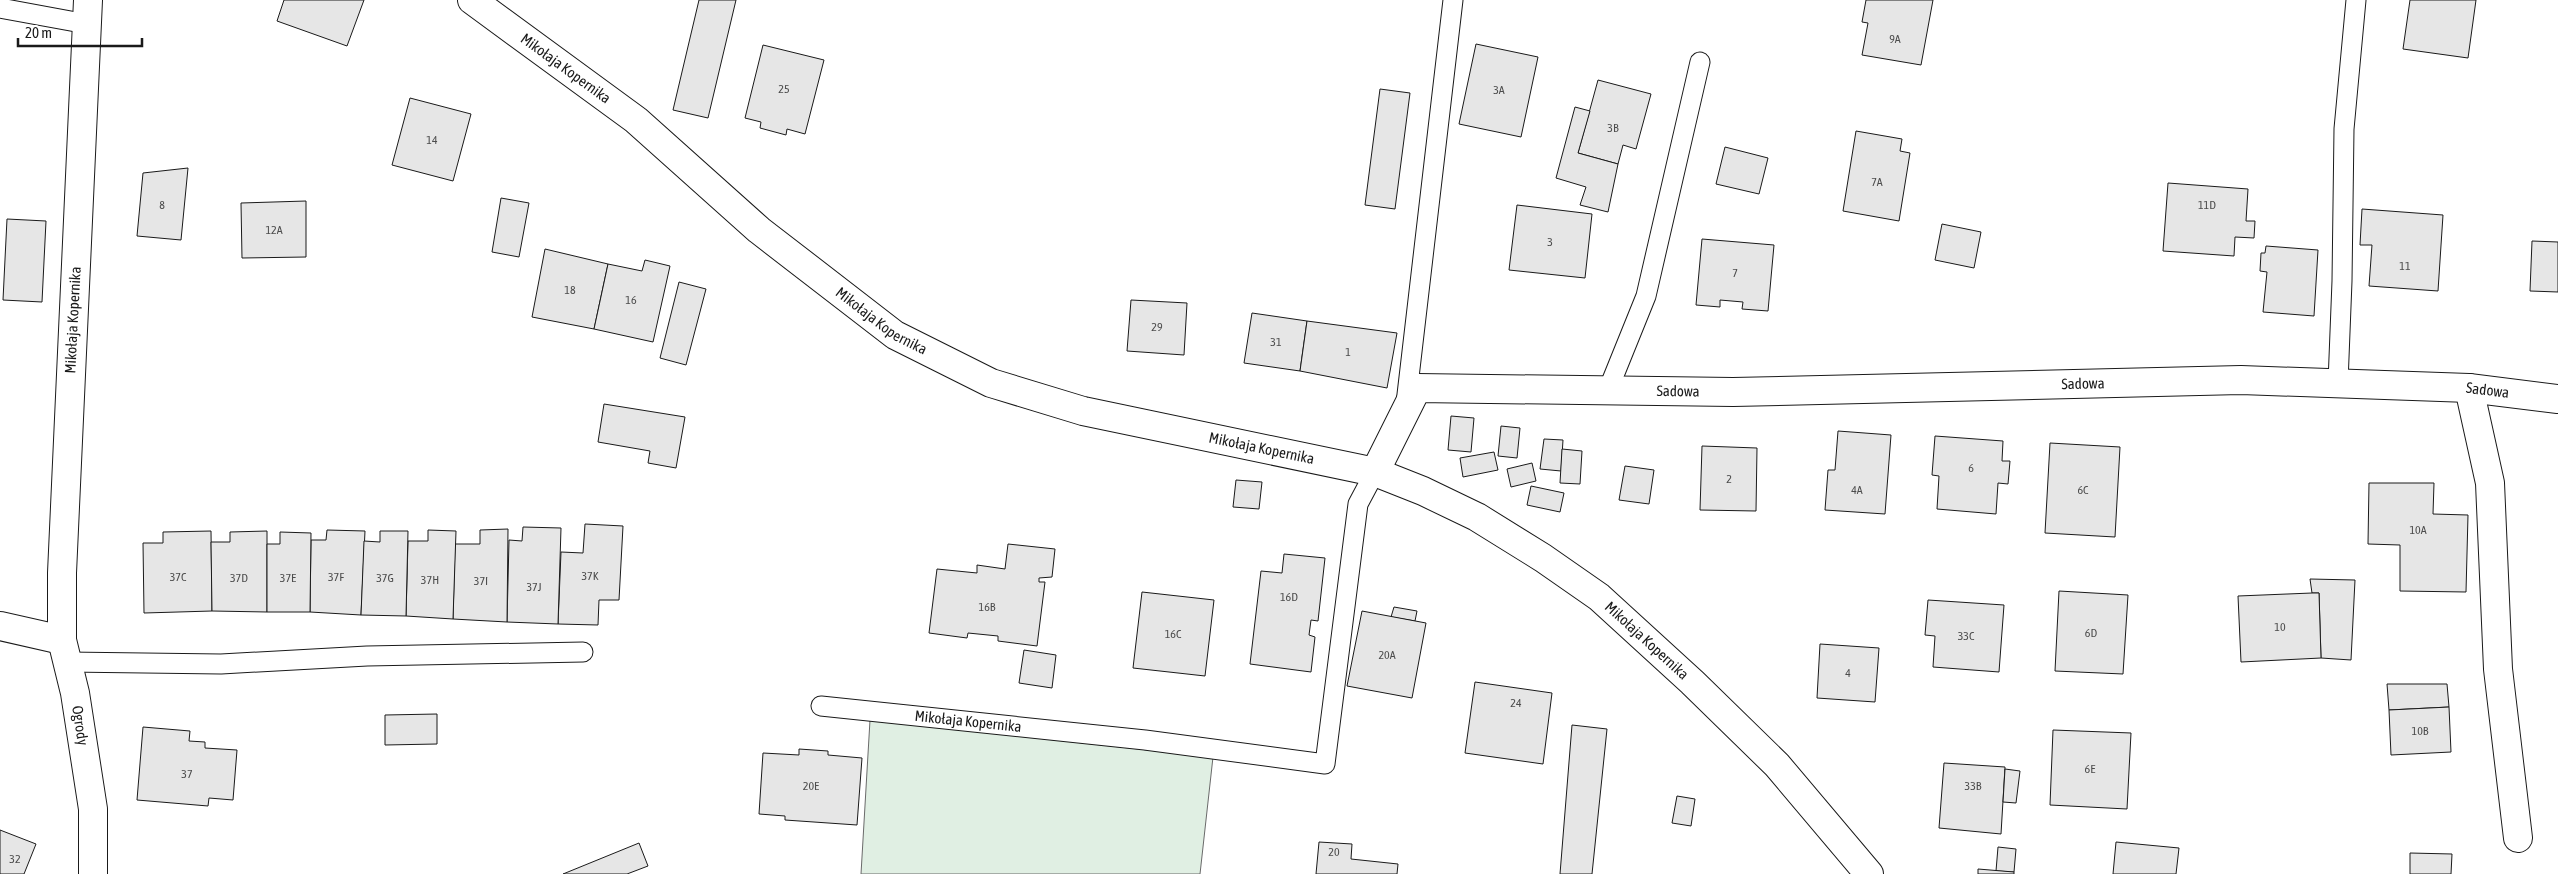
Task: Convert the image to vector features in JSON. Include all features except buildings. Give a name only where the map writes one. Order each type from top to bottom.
[{"type":"street","name":"Mikołaja Kopernika","points":[[472,0],[636,120],[760,230],[895,335],[991,383],[1083,411],[1375,472],[1423,491],[1477,517],[1543,558],[1599,597],[1692,682],[1777,765],[1869,874]]},
{"type":"street","name":"Mikołaja Kopernika","points":[[65,651],[62,572],[87,12]]},
{"type":"street","name":"Sadowa","points":[[1375,472],[1417,388],[1733,392],[2241,380],[2469,388],[2558,399]]},
{"type":"street","points":[[2469,388],[2490,484],[2498,669],[2518,838]]},
{"type":"street","points":[[0,626],[65,651]]},
{"type":"street","name":"Ogrody","points":[[65,651],[75,693],[93,809],[93,874]]},
{"type":"lane","points":[[1405,412],[1433,158],[1453,0]]},
{"type":"lane","points":[[2338,384],[2342,281],[2344,128],[2356,0]]},
{"type":"lane","points":[[0,8],[87,12]]},
{"type":"lane","points":[[1608,390],[1646,296],[1700,62]]},
{"type":"lane","name":"Mikołaja Kopernika","points":[[821,706],[1145,740],[1325,764],[1358,504],[1375,472]]},
{"type":"lane","points":[[65,651],[221,664],[366,656],[583,652]]},
{"type":"green space","points":[[870,720],[1213,757],[1200,874],[861,874]]}]
